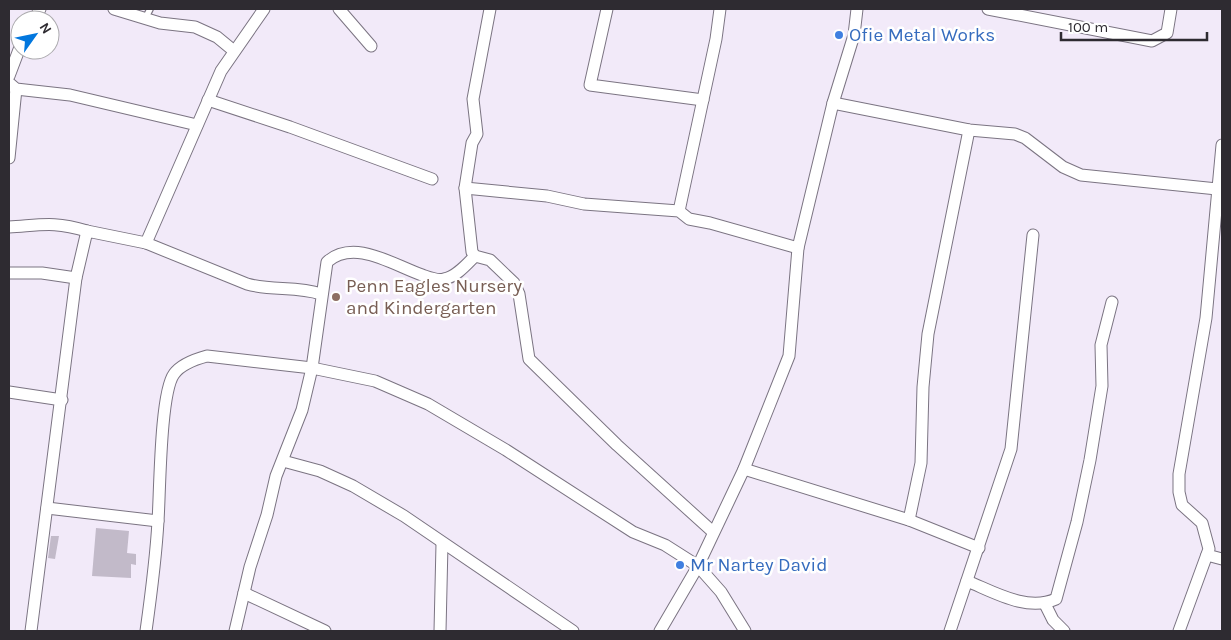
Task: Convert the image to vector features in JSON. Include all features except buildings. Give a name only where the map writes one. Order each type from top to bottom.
[{"type":"street","points":[[114,9],[147,14],[200,29],[217,37],[234,52]]},
{"type":"street","points":[[146,243],[220,71],[264,9]]},
{"type":"street","points":[[339,9],[371,46]]},
{"type":"street","points":[[490,9],[473,99],[476,134],[472,143],[465,188],[472,252],[475,256],[490,260],[514,283],[519,294],[529,359],[652,478],[713,532]]},
{"type":"street","points":[[607,9],[590,85],[703,100]]},
{"type":"street","points":[[679,211],[720,9]]},
{"type":"street","points":[[660,631],[698,566],[744,469],[789,356],[798,248],[834,103],[854,34],[857,9]]},
{"type":"street","points":[[988,9],[1152,41],[1167,33],[1171,9]]},
{"type":"street","points":[[9,76],[15,60]]},
{"type":"street","points":[[9,158],[12,86],[70,95],[197,125]]},
{"type":"street","points":[[208,100],[290,127],[432,179]]},
{"type":"street","points":[[834,103],[969,130],[1015,134],[1025,138],[1063,166],[1081,175],[1217,190]]},
{"type":"street","points":[[909,520],[921,462],[923,387],[928,334],[969,130]]},
{"type":"street","points":[[1179,631],[1209,549],[1202,524],[1182,505],[1179,483],[1206,318],[1222,145]]},
{"type":"street","points":[[465,188],[547,196],[584,204],[679,211],[689,219],[710,223],[798,248]]},
{"type":"street","points":[[9,227],[50,223],[63,224],[87,232],[146,243],[247,284],[263,288],[296,288],[321,294]]},
{"type":"street","points":[[31,631],[62,400],[76,278],[87,232]]},
{"type":"street","points":[[950,631],[1011,449],[1033,235]]},
{"type":"street","points":[[234,631],[250,567],[267,515],[276,476],[302,410],[312,368],[327,262],[339,254],[354,252],[372,255],[399,267],[444,280],[458,273],[475,256]]},
{"type":"street","points":[[9,272],[42,273],[76,278]]},
{"type":"street","points":[[967,580],[1007,597],[1031,604],[1045,604],[1056,598],[1078,522],[1101,396],[1101,345],[1112,302]]},
{"type":"street","points":[[146,631],[158,521],[167,398],[174,374],[196,359],[207,356],[312,368],[375,381],[428,404],[506,450],[633,532],[665,545],[698,566],[721,592],[745,631]]},
{"type":"street","points":[[9,392],[62,400]]},
{"type":"street","points":[[282,461],[320,471],[353,486],[404,516],[442,544],[573,631]]},
{"type":"street","points":[[744,469],[909,520],[978,548]]},
{"type":"street","points":[[48,508],[158,521]]},
{"type":"street","points":[[440,631],[442,544]]},
{"type":"street","points":[[1207,555],[1222,559]]},
{"type":"street","points":[[244,594],[325,631]]},
{"type":"street","points":[[1045,604],[1053,620],[1064,631]]},
{"type":"place","name":"Ofie Metal Works","points":[[839,35]]},
{"type":"place","name":"Penn Eagles Nursery and Kindergarten","points":[[336,297]]},
{"type":"place","name":"Mr Nartey David","points":[[680,565]]}]
